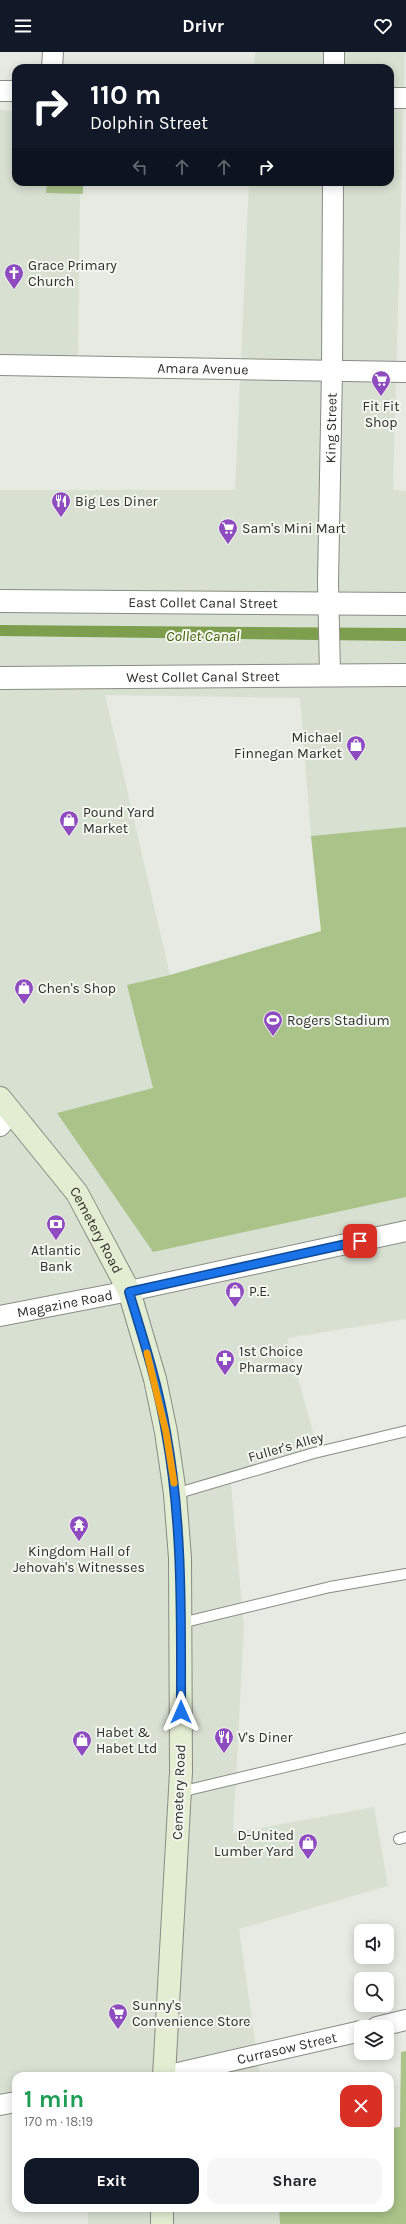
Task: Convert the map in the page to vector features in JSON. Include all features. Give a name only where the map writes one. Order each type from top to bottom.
[{"type":"main road","name":"Cemetery Road","points":[[4,1112],[77,1193],[129,1292],[156,1387],[166,1432],[175,1494],[180,1558],[181,1622],[180,1792],[165,2072]]},
{"type":"main road","points":[[162,2212],[162,2224]]},
{"type":"street","points":[[52,64],[53,52]]},
{"type":"street","points":[[334,52],[334,64]]},
{"type":"street","points":[[0,91],[12,91]]},
{"type":"street","points":[[394,98],[406,98]]},
{"type":"street","name":"King Street","points":[[330,675],[328,611],[332,371],[332,186]]},
{"type":"street","name":"Amara Avenue","points":[[0,365],[406,372]]},
{"type":"street","name":"East Collet Canal Street","points":[[0,600],[328,611],[406,604]]},
{"type":"street","name":"West Collet Canal Street","points":[[0,678],[406,675]]},
{"type":"street","name":"Magazine Road","points":[[0,1316],[129,1292],[406,1231]]},
{"type":"street","points":[[394,2023],[406,2020]]},
{"type":"street","name":"Currasow Street","points":[[182,2072],[354,2033]]},
{"type":"street","points":[[0,2105],[12,2103]]},
{"type":"lane","name":"Fuller's Alley","points":[[175,1494],[314,1453],[406,1431]]},
{"type":"lane","points":[[181,1622],[330,1587],[406,1574]]},
{"type":"lane","points":[[180,1792],[406,1738]]},
{"type":"shaded area","points":[[255,52],[405,52],[393,490],[406,491],[406,628],[0,625],[0,490],[235,490],[249,186],[394,186],[394,64],[254,64]]},
{"type":"shaded area","points":[[0,110],[12,111],[12,186],[80,186],[78,361],[0,359]]},
{"type":"shaded area","points":[[47,186],[83,186],[83,194],[46,193]]},
{"type":"shaded area","points":[[0,636],[406,641],[406,827],[311,836],[300,698],[105,695],[170,975],[127,985],[153,1088],[57,1113],[153,1252],[406,1197],[406,1319],[287,1338],[317,1447],[230,1474],[244,1628],[233,1833],[374,1807],[388,1886],[239,1929],[259,2072],[12,2072],[12,2110],[0,2111]]},
{"type":"shaded area","name":"Rogers Stadium","points":[[406,827],[406,1197],[153,1252],[57,1113],[153,1088],[127,985],[170,975],[321,931],[311,836]]},
{"type":"shaded area","points":[[406,2051],[406,2224],[280,2224],[279,2212],[394,2212],[394,2128],[400,2127],[401,2052]]},
{"type":"shaded area","points":[[88,2212],[280,2212],[281,2218],[280,2224],[88,2224]]},
{"type":"water","name":"Collet Canal","points":[[0,625],[406,628],[406,641],[0,636]]},
{"type":"slow traffic","points":[[147,1353],[155,1380],[166,1432],[174,1483]]},
{"type":"place","name":"Grace Primary Church","points":[[14,290]]},
{"type":"place","name":"Fit Fit Shop","points":[[381,397]]},
{"type":"place","name":"Big Les Diner","points":[[61,518]]},
{"type":"place","name":"Sam's Mini Mart","points":[[228,545]]},
{"type":"place","name":"Michael Finnegan Market","points":[[356,762]]},
{"type":"place","name":"Pound Yard Market","points":[[69,837]]},
{"type":"place","name":"Chen's Shop","points":[[24,1005]]},
{"type":"place","name":"Rogers Stadium","points":[[273,1037]]},
{"type":"place","name":"Atlantic Bank","points":[[56,1241]]},
{"type":"place","name":"P.E.","points":[[235,1308]]},
{"type":"place","name":"1st Choice Pharmacy","points":[[225,1376]]},
{"type":"place","name":"Kingdom Hall of Jehovah's Witnesses","points":[[79,1542]]},
{"type":"place","name":"V's Diner","points":[[224,1754]]},
{"type":"place","name":"Habet & Habet Ltd","points":[[82,1757]]},
{"type":"place","name":"D-United Lumber Yard","points":[[308,1860]]},
{"type":"place","name":"Sunny's Convenience Store","points":[[118,2030]]},
{"type":"route","points":[[181,1712],[180,1558],[175,1494],[166,1432],[155,1380],[129,1292],[360,1241]]}]
